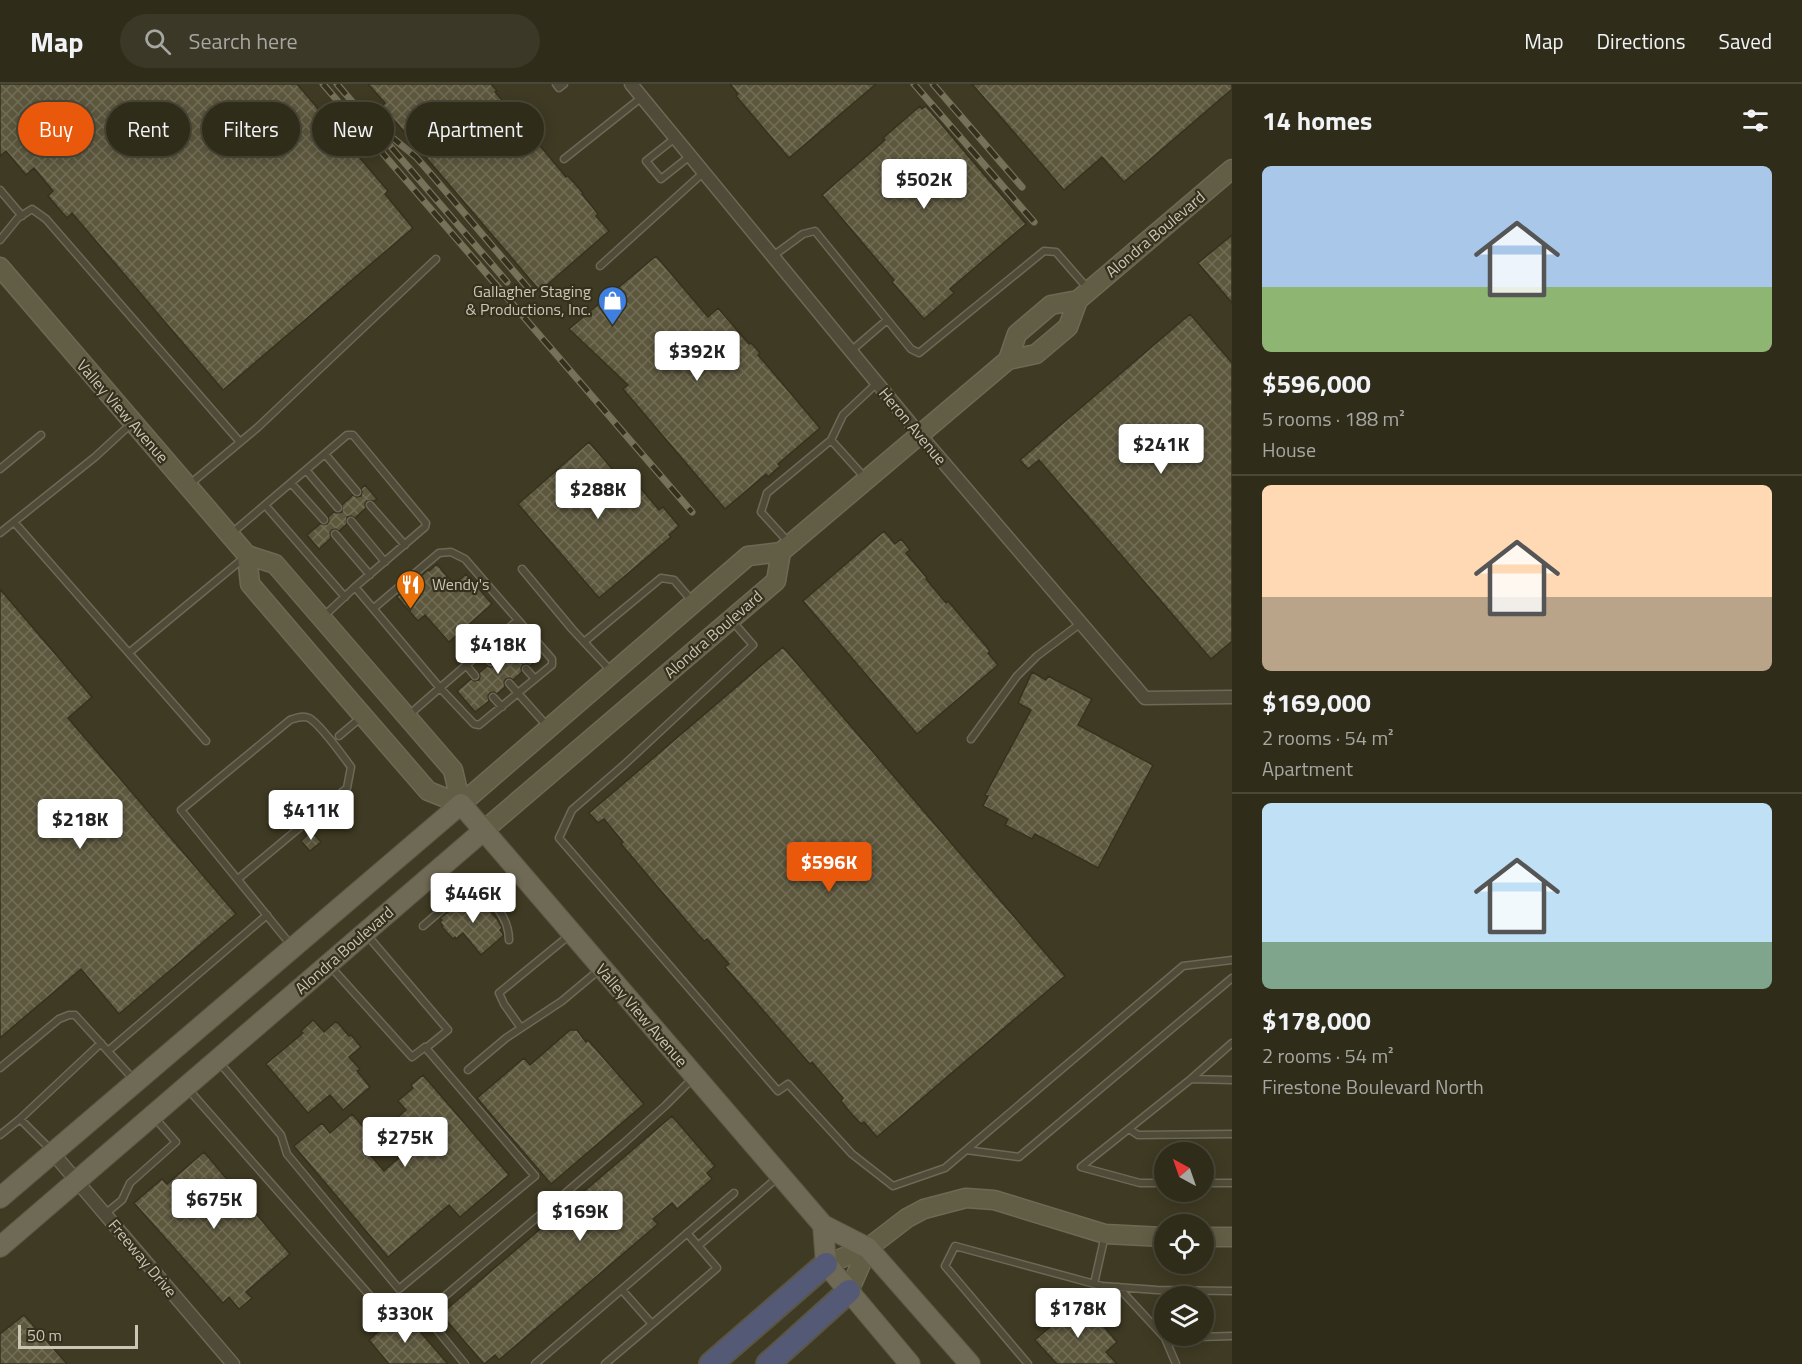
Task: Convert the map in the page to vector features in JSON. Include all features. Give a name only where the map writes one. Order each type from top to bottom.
[{"type":"highway","points":[[711,1364],[826,1264]]},
{"type":"highway","points":[[768,1364],[849,1291]]},
{"type":"main road","name":"Alondra Boulevard","points":[[0,1247],[152,1114],[776,581],[786,548],[1008,360],[1036,354],[1068,327],[1084,295],[1232,169]]},
{"type":"main road","name":"Valley View Avenue","points":[[0,267],[247,555],[275,564],[453,770],[461,804],[823,1225],[868,1248],[970,1364]]},
{"type":"main road","name":"Alondra Boulevard","points":[[1008,360],[1017,334],[1051,305],[1084,295]]},
{"type":"main road","points":[[0,1198],[748,556],[786,548]]},
{"type":"main road","name":"Valley View Avenue","points":[[247,555],[250,584],[338,687],[428,791],[461,804]]},
{"type":"main road","points":[[826,1264],[868,1248],[907,1218],[924,1209],[966,1198],[994,1200],[1105,1234],[1154,1236]]},
{"type":"main road","points":[[823,1225],[826,1264],[910,1364]]},
{"type":"main road","points":[[1214,1237],[1232,1237]]},
{"type":"main road","points":[[849,1291],[868,1248]]},
{"type":"street","name":"Heron Avenue","points":[[631,84],[920,435],[1146,698],[1232,697]]},
{"type":"street","name":"Freeway Drive","points":[[52,1152],[233,1364]]},
{"type":"lane","points":[[556,84],[560,88],[564,84]]},
{"type":"lane","points":[[564,159],[642,98]]},
{"type":"lane","points":[[675,138],[646,161],[662,179],[690,156]]},
{"type":"lane","points":[[600,266],[704,172]]},
{"type":"lane","points":[[0,190],[21,216]]},
{"type":"lane","points":[[0,240],[21,216],[32,209],[46,219],[240,442]]},
{"type":"lane","points":[[773,256],[803,234],[815,231],[911,349],[920,353],[1044,251],[1056,252],[1084,295]]},
{"type":"lane","points":[[187,486],[240,442],[436,259]]},
{"type":"lane","points":[[851,351],[887,320]]},
{"type":"lane","points":[[786,548],[761,512],[767,493],[831,440],[843,415],[877,383]]},
{"type":"lane","points":[[0,533],[95,457],[133,422]]},
{"type":"lane","points":[[0,469],[41,435]]},
{"type":"lane","points":[[230,535],[347,435],[353,435],[426,523],[425,527],[322,618]]},
{"type":"lane","points":[[831,440],[867,480]]},
{"type":"lane","points":[[324,454],[357,492]]},
{"type":"lane","points":[[306,470],[338,508]]},
{"type":"lane","points":[[291,483],[324,520]]},
{"type":"lane","points":[[265,505],[345,597]]},
{"type":"lane","points":[[370,505],[405,545]]},
{"type":"lane","points":[[351,521],[385,562]]},
{"type":"lane","points":[[14,522],[206,741]]},
{"type":"lane","points":[[335,534],[370,575]]},
{"type":"lane","points":[[356,587],[440,688],[474,724],[479,725],[552,665],[552,659],[465,559],[451,552],[439,553],[374,608]]},
{"type":"lane","points":[[130,652],[247,555]]},
{"type":"lane","points":[[522,569],[612,672]]},
{"type":"lane","points":[[584,642],[662,578],[674,580],[693,603]]},
{"type":"lane","points":[[730,619],[753,645],[572,810],[559,838],[778,1091],[788,1084],[852,1154],[893,1186],[945,1167],[1183,966],[1232,960]]},
{"type":"lane","points":[[406,717],[518,620]]},
{"type":"lane","points":[[971,739],[1017,676],[1037,656],[1081,623]]},
{"type":"lane","points":[[498,637],[508,648]]},
{"type":"lane","points":[[482,651],[491,662]]},
{"type":"lane","points":[[466,665],[475,676]]},
{"type":"lane","points":[[526,669],[535,679]]},
{"type":"lane","points":[[509,683],[549,728]]},
{"type":"lane","points":[[493,697],[502,707]]},
{"type":"lane","points":[[238,879],[346,788],[351,766],[309,718],[300,717],[290,720],[181,810],[293,947]]},
{"type":"lane","points":[[339,736],[358,720]]},
{"type":"lane","points":[[423,926],[460,894],[471,888],[483,893],[503,916],[509,928],[509,940]]},
{"type":"lane","points":[[108,1051],[267,915]]},
{"type":"lane","points":[[328,964],[412,1057],[448,1030],[365,932]]},
{"type":"lane","points":[[521,1028],[499,993],[572,933]]},
{"type":"lane","points":[[468,1070],[506,1038],[562,1000],[602,968]]},
{"type":"lane","points":[[966,1150],[1019,1157],[1232,978]]},
{"type":"lane","points":[[0,1068],[50,1025],[69,1015],[75,1015],[135,1081]]},
{"type":"lane","points":[[0,1135],[101,1043]]},
{"type":"lane","points":[[1154,1183],[1140,1183],[1081,1167],[1232,1043]]},
{"type":"lane","points":[[217,1059],[281,1136],[286,1154],[399,1289],[535,1176],[426,1048]]},
{"type":"lane","points":[[465,1364],[424,1314],[665,1107],[695,1076]]},
{"type":"lane","points":[[1191,1078],[1232,1080]]},
{"type":"lane","points":[[185,1086],[372,1298]]},
{"type":"lane","points":[[105,1214],[122,1200],[130,1183],[176,1143],[152,1114]]},
{"type":"lane","points":[[20,1119],[52,1152]]},
{"type":"lane","points":[[1129,1129],[1138,1135],[1232,1134]]},
{"type":"lane","points":[[698,1246],[780,1175]]},
{"type":"lane","points":[[1214,1183],[1232,1183]]},
{"type":"lane","points":[[535,1364],[734,1193]]},
{"type":"lane","points":[[605,1364],[717,1268],[687,1233]]},
{"type":"lane","points":[[1094,1284],[1105,1234]]},
{"type":"lane","points":[[1028,1364],[945,1266],[955,1246],[1094,1284],[1157,1290],[1232,1291]]},
{"type":"lane","points":[[1117,1287],[1154,1326]]},
{"type":"lane","points":[[622,1290],[652,1324]]},
{"type":"lane","points":[[1214,1337],[1232,1336]]},
{"type":"lane","points":[[1168,1346],[1176,1364]]},
{"type":"building","points":[[0,84],[297,84],[312,102],[312,156],[358,156],[388,191],[385,194],[413,228],[223,390],[72,213],[67,218],[48,196],[53,191],[34,168],[26,175],[6,151],[0,156]]},
{"type":"building","points":[[368,84],[491,84],[503,102],[406,102],[406,134],[394,120],[394,102],[384,102]]},
{"type":"building","points":[[730,84],[876,84],[789,158],[736,96],[738,94]]},
{"type":"building","points":[[972,84],[1232,84],[1232,89],[1124,182],[1102,157],[1064,190]]},
{"type":"building","points":[[920,106],[922,109],[926,106],[1026,224],[950,289],[954,293],[924,319],[822,195]]},
{"type":"building","points":[[544,151],[583,193],[598,214],[596,216],[609,231],[540,291],[425,156],[544,156]]},
{"type":"building","points":[[1232,235],[1232,303],[1198,263]]},
{"type":"building","points":[[656,256],[708,317],[718,308],[749,344],[751,343],[760,353],[758,355],[820,428],[778,464],[780,466],[768,477],[766,474],[725,509],[623,389],[628,385],[569,329]]},
{"type":"building","points":[[1190,314],[1232,363],[1232,641],[1211,659],[1039,460],[1028,469],[1020,460]]},
{"type":"building","points":[[589,442],[626,485],[633,479],[659,510],[663,507],[679,526],[669,535],[671,537],[599,598],[518,504]]},
{"type":"building","points":[[365,485],[377,499],[367,501],[366,508],[355,518],[347,517],[347,524],[339,531],[332,530],[331,538],[319,549],[307,535],[320,524],[327,524],[328,517],[334,512],[342,512],[342,505],[353,495],[361,496],[361,489]]},
{"type":"building","points":[[884,531],[895,544],[901,539],[910,550],[906,553],[926,579],[946,603],[948,601],[990,651],[988,653],[998,665],[917,734],[803,601]]},
{"type":"building","points":[[437,564],[454,585],[466,574],[492,604],[449,642],[425,615],[418,621],[397,597]]},
{"type":"building","points":[[0,589],[92,697],[68,718],[236,914],[119,1014],[81,969],[0,1038]]},
{"type":"building","points":[[521,637],[539,658],[530,666],[523,665],[522,672],[513,680],[506,679],[505,687],[497,694],[490,693],[489,701],[475,712],[457,691],[471,679],[479,680],[479,673],[487,666],[495,666],[495,659],[504,651],[511,652],[512,644]]},
{"type":"building","points":[[783,647],[1065,976],[877,1137],[864,1122],[861,1124],[849,1111],[841,1101],[843,1098],[812,1062],[810,1064],[725,967],[729,964],[707,939],[704,941],[695,931],[621,844],[623,842],[604,819],[598,823],[589,813]]},
{"type":"building","points":[[1032,672],[1046,680],[1048,676],[1092,699],[1078,725],[1153,765],[1098,868],[1035,834],[1032,839],[1005,825],[1008,819],[983,806],[988,796],[985,795],[1031,710],[1018,703]]},
{"type":"building","points":[[311,831],[321,842],[310,851],[301,841]]},
{"type":"building","points":[[472,894],[497,919],[503,934],[481,955],[463,933],[453,939],[440,922],[442,920],[440,918]]},
{"type":"building","points":[[313,1020],[324,1032],[335,1022],[338,1023],[361,1047],[349,1057],[360,1069],[357,1071],[370,1087],[343,1110],[330,1095],[308,1113],[266,1064],[303,1033],[301,1031]]},
{"type":"building","points":[[570,1030],[577,1030],[586,1042],[588,1040],[644,1104],[551,1184],[477,1098],[524,1058],[530,1065]]},
{"type":"building","points":[[423,1075],[509,1175],[460,1217],[449,1205],[388,1257],[294,1146],[322,1123],[330,1133],[352,1114],[365,1129],[367,1127],[378,1139],[366,1150],[384,1171],[402,1155],[382,1131],[406,1110],[398,1101],[413,1088],[411,1085]]},
{"type":"building","points":[[672,1116],[715,1166],[707,1173],[712,1179],[677,1209],[672,1203],[653,1219],[658,1224],[499,1360],[495,1355],[484,1364],[441,1314]]},
{"type":"building","points":[[204,1152],[290,1254],[246,1292],[252,1298],[239,1309],[229,1297],[223,1303],[134,1203],[162,1179],[167,1184]]},
{"type":"building","points":[[1081,1300],[1117,1342],[1106,1352],[1117,1364],[1057,1364],[1035,1340]]},
{"type":"building","points":[[402,1311],[448,1364],[389,1364],[369,1340]]},
{"type":"building","points":[[24,1315],[67,1364],[0,1364],[0,1334]]},
{"type":"railway","points":[[323,84],[692,512]]},
{"type":"railway","points":[[337,84],[507,282]]},
{"type":"railway","points":[[914,84],[1034,222]]},
{"type":"railway","points":[[933,84],[1022,187]]},
{"type":"railway","points":[[394,139],[416,157],[528,288]]},
{"type":"place","name":"Gallagher Staging & Productions, Inc.","points":[[612,326]]},
{"type":"place","name":"Wendy's","points":[[411,610]]}]
